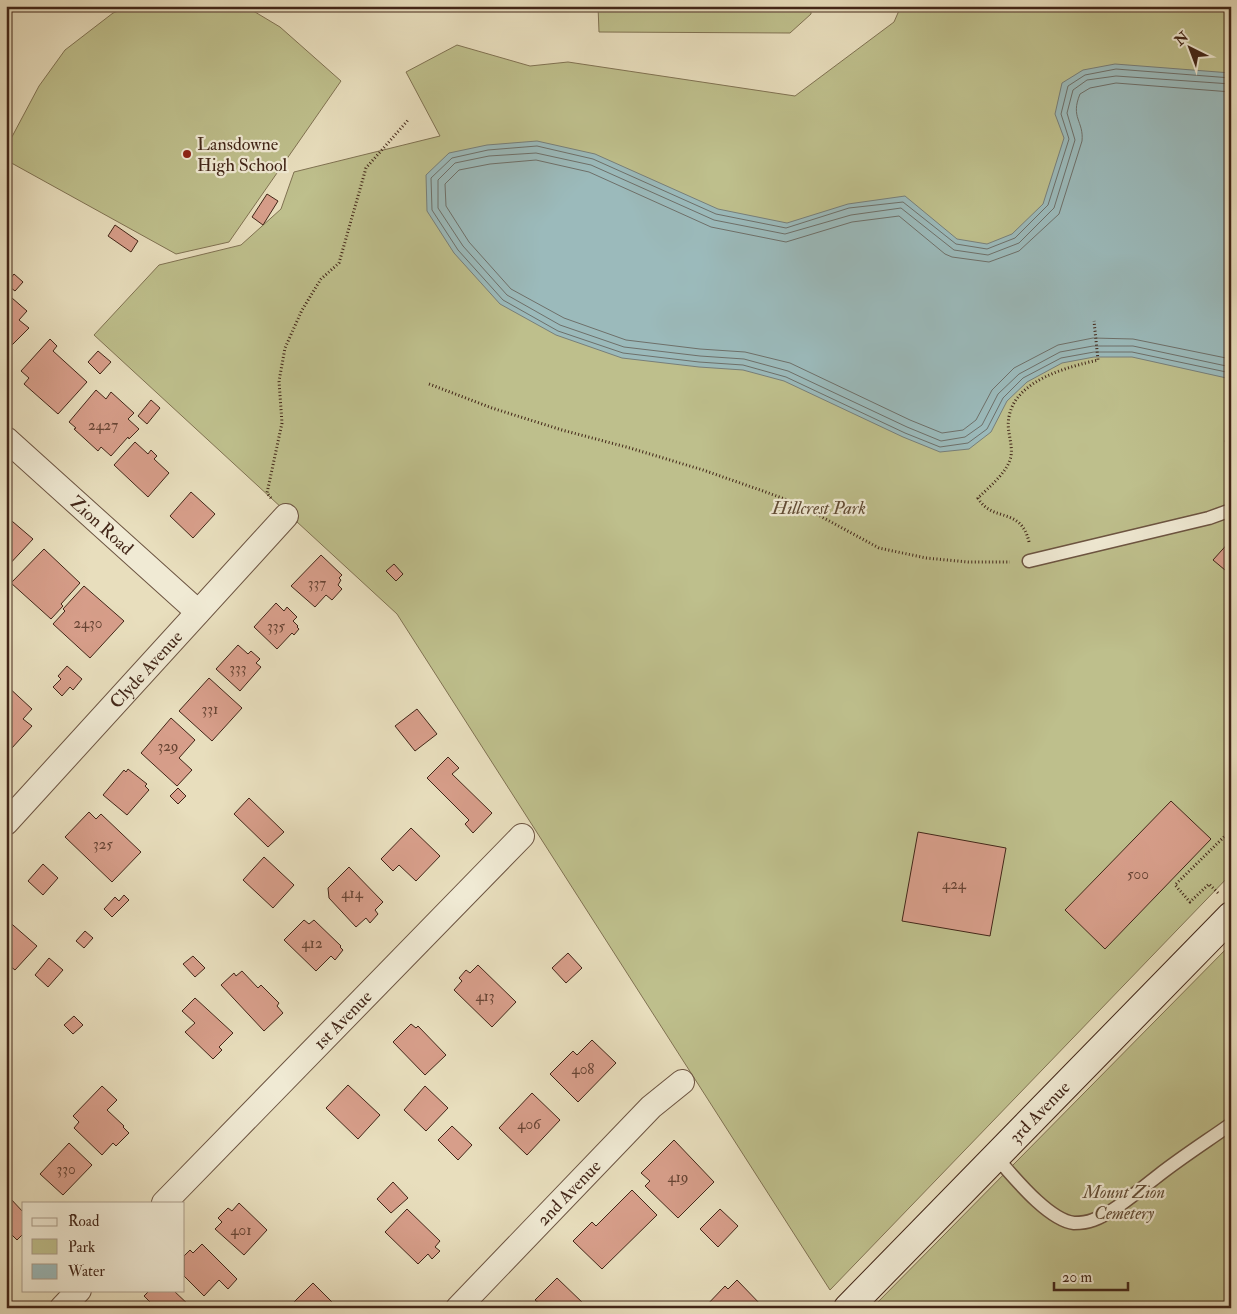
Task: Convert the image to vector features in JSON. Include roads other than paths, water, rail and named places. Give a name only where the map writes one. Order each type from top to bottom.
[{"type":"street","name":"Zion Road","points":[[6,438],[198,612]]},
{"type":"street","name":"Clyde Avenue","points":[[7,821],[286,516]]},
{"type":"street","name":"1st Avenue","points":[[165,1202],[522,836]]},
{"type":"street","name":"3rd Avenue","points":[[848,1308],[996,1157],[1224,905]]},
{"type":"street","name":"2nd Avenue","points":[[458,1308],[651,1107],[682,1082]]},
{"type":"street","points":[[62,1308],[77,1292]]},
{"type":"lane","points":[[1031,561],[1209,518],[1231,510]]},
{"type":"lane","points":[[996,1157],[1048,1211],[1074,1223],[1093,1220],[1117,1207],[1172,1164],[1231,1124]]},
{"type":"water","points":[[1115,64],[1231,73],[1231,379],[1132,357],[1094,357],[1062,363],[1027,382],[1007,401],[991,432],[969,449],[940,452],[903,437],[784,381],[743,370],[622,358],[556,335],[500,304],[454,253],[427,211],[426,175],[449,153],[487,145],[537,141],[595,154],[718,209],[787,223],[848,204],[905,196],[957,239],[987,244],[1012,234],[1043,204],[1064,138],[1055,114],[1062,83],[1083,70]]},
{"type":"place","name":"Lansdowne High School","points":[[187,154]]},
{"type":"park label","name":"Hillcrest Park","points":[[819,508]]},
{"type":"park label","name":"Mount Zion Cemetery","points":[[1124,1202]]}]
